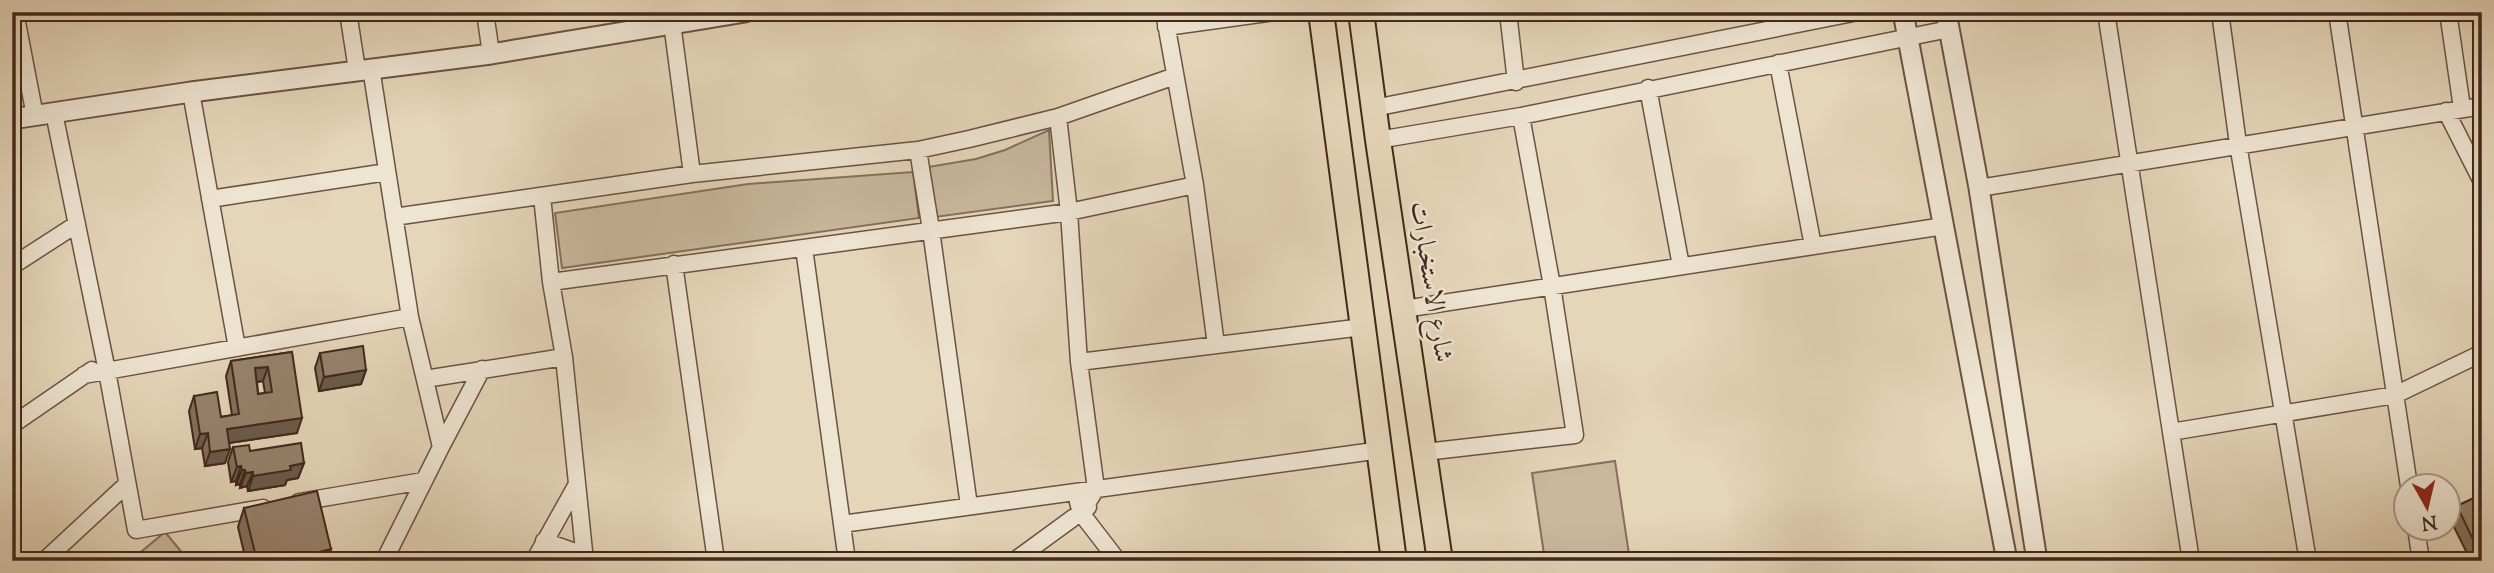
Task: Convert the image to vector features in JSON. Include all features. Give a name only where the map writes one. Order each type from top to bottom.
[{"type":"main road","points":[[1321,12],[1394,561]]},
{"type":"main road","name":"شارع الاستخبارات","points":[[1361,12],[1440,561]]},
{"type":"street","points":[[15,12],[34,116]]},
{"type":"street","points":[[348,12],[387,172],[410,317],[441,447]]},
{"type":"street","points":[[485,12],[491,54]]},
{"type":"street","points":[[12,119],[191,92],[491,54],[745,12]]},
{"type":"street","points":[[1216,345],[1195,185],[1165,19],[1275,12]]},
{"type":"street","points":[[1508,12],[1516,82]]},
{"type":"street","points":[[1374,108],[1516,82],[1858,12]]},
{"type":"street","points":[[1903,12],[2007,561]]},
{"type":"street","points":[[2106,12],[2191,561]]},
{"type":"street","points":[[2220,12],[2238,144],[2308,561]]},
{"type":"street","points":[[2337,12],[2407,472]]},
{"type":"street","points":[[2448,12],[2454,109],[2482,182]]},
{"type":"street","points":[[1378,140],[1521,116],[1648,88],[1908,38],[1948,21],[1979,188],[2037,561]]},
{"type":"street","points":[[672,23],[692,174]]},
{"type":"street","points":[[1778,63],[1813,246]]},
{"type":"street","points":[[394,217],[692,174],[918,150],[1058,117],[1175,76]]},
{"type":"street","points":[[1648,88],[1681,266]]},
{"type":"street","points":[[191,92],[237,348]]},
{"type":"street","points":[[1979,188],[2482,106]]},
{"type":"street","points":[[54,113],[106,366],[136,530],[424,481]]},
{"type":"street","points":[[1425,452],[1575,435],[1552,286],[1521,116]]},
{"type":"street","points":[[1058,117],[1069,212],[1079,362],[1096,489],[1081,513]]},
{"type":"street","points":[[918,150],[969,506]]},
{"type":"street","points":[[210,199],[387,172]]},
{"type":"street","points":[[551,282],[1069,212],[1195,185]]},
{"type":"street","points":[[542,196],[551,282],[564,357],[585,558],[544,541]]},
{"type":"street","points":[[12,266],[77,224]]},
{"type":"street","points":[[1404,309],[1944,226]]},
{"type":"street","points":[[804,248],[847,561]]},
{"type":"street","points":[[674,264],[716,561]]},
{"type":"street","points":[[12,425],[84,375],[106,366],[237,348],[410,317]]},
{"type":"street","points":[[1079,362],[1363,327]]},
{"type":"street","points":[[2171,432],[2395,395],[2482,354]]},
{"type":"street","points":[[425,379],[564,357]]},
{"type":"street","points":[[384,561],[482,369]]},
{"type":"street","points":[[842,524],[1381,450]]},
{"type":"street","points":[[44,561],[127,484]]},
{"type":"street","points":[[534,561],[576,486]]},
{"type":"street","points":[[1014,561],[1115,486]]},
{"type":"street","points":[[1076,492],[1081,513],[1118,561]]},
{"type":"street","points":[[2418,542],[2421,561]]},
{"type":"shaded area","points":[[1049,130],[1053,201],[935,217],[928,167],[976,159],[1005,150]]},
{"type":"shaded area","points":[[913,172],[919,218],[562,268],[555,213],[748,184]]},
{"type":"shaded area","points":[[1615,461],[1630,561],[1545,561],[1532,473]]},
{"type":"shaded area","points":[[165,532],[189,561],[130,561]]},
{"type":"building","points":[[363,346],[366,370],[324,377],[320,353]]},
{"type":"building","points":[[292,352],[302,418],[227,429],[230,449],[210,452],[208,433],[200,434],[194,396],[217,392],[221,417],[239,414],[231,361]],"holes":[[[268,367],[272,392],[258,394],[255,368]]]},
{"type":"building","points":[[301,443],[304,463],[290,466],[291,470],[253,476],[253,472],[246,473],[241,466],[237,467],[233,447],[249,445],[250,451]]},
{"type":"building","points":[[317,491],[331,549],[285,561],[257,561],[244,508]]},
{"type":"building","points":[[2482,494],[2482,548],[2478,550],[2462,516],[2462,504]]}]
